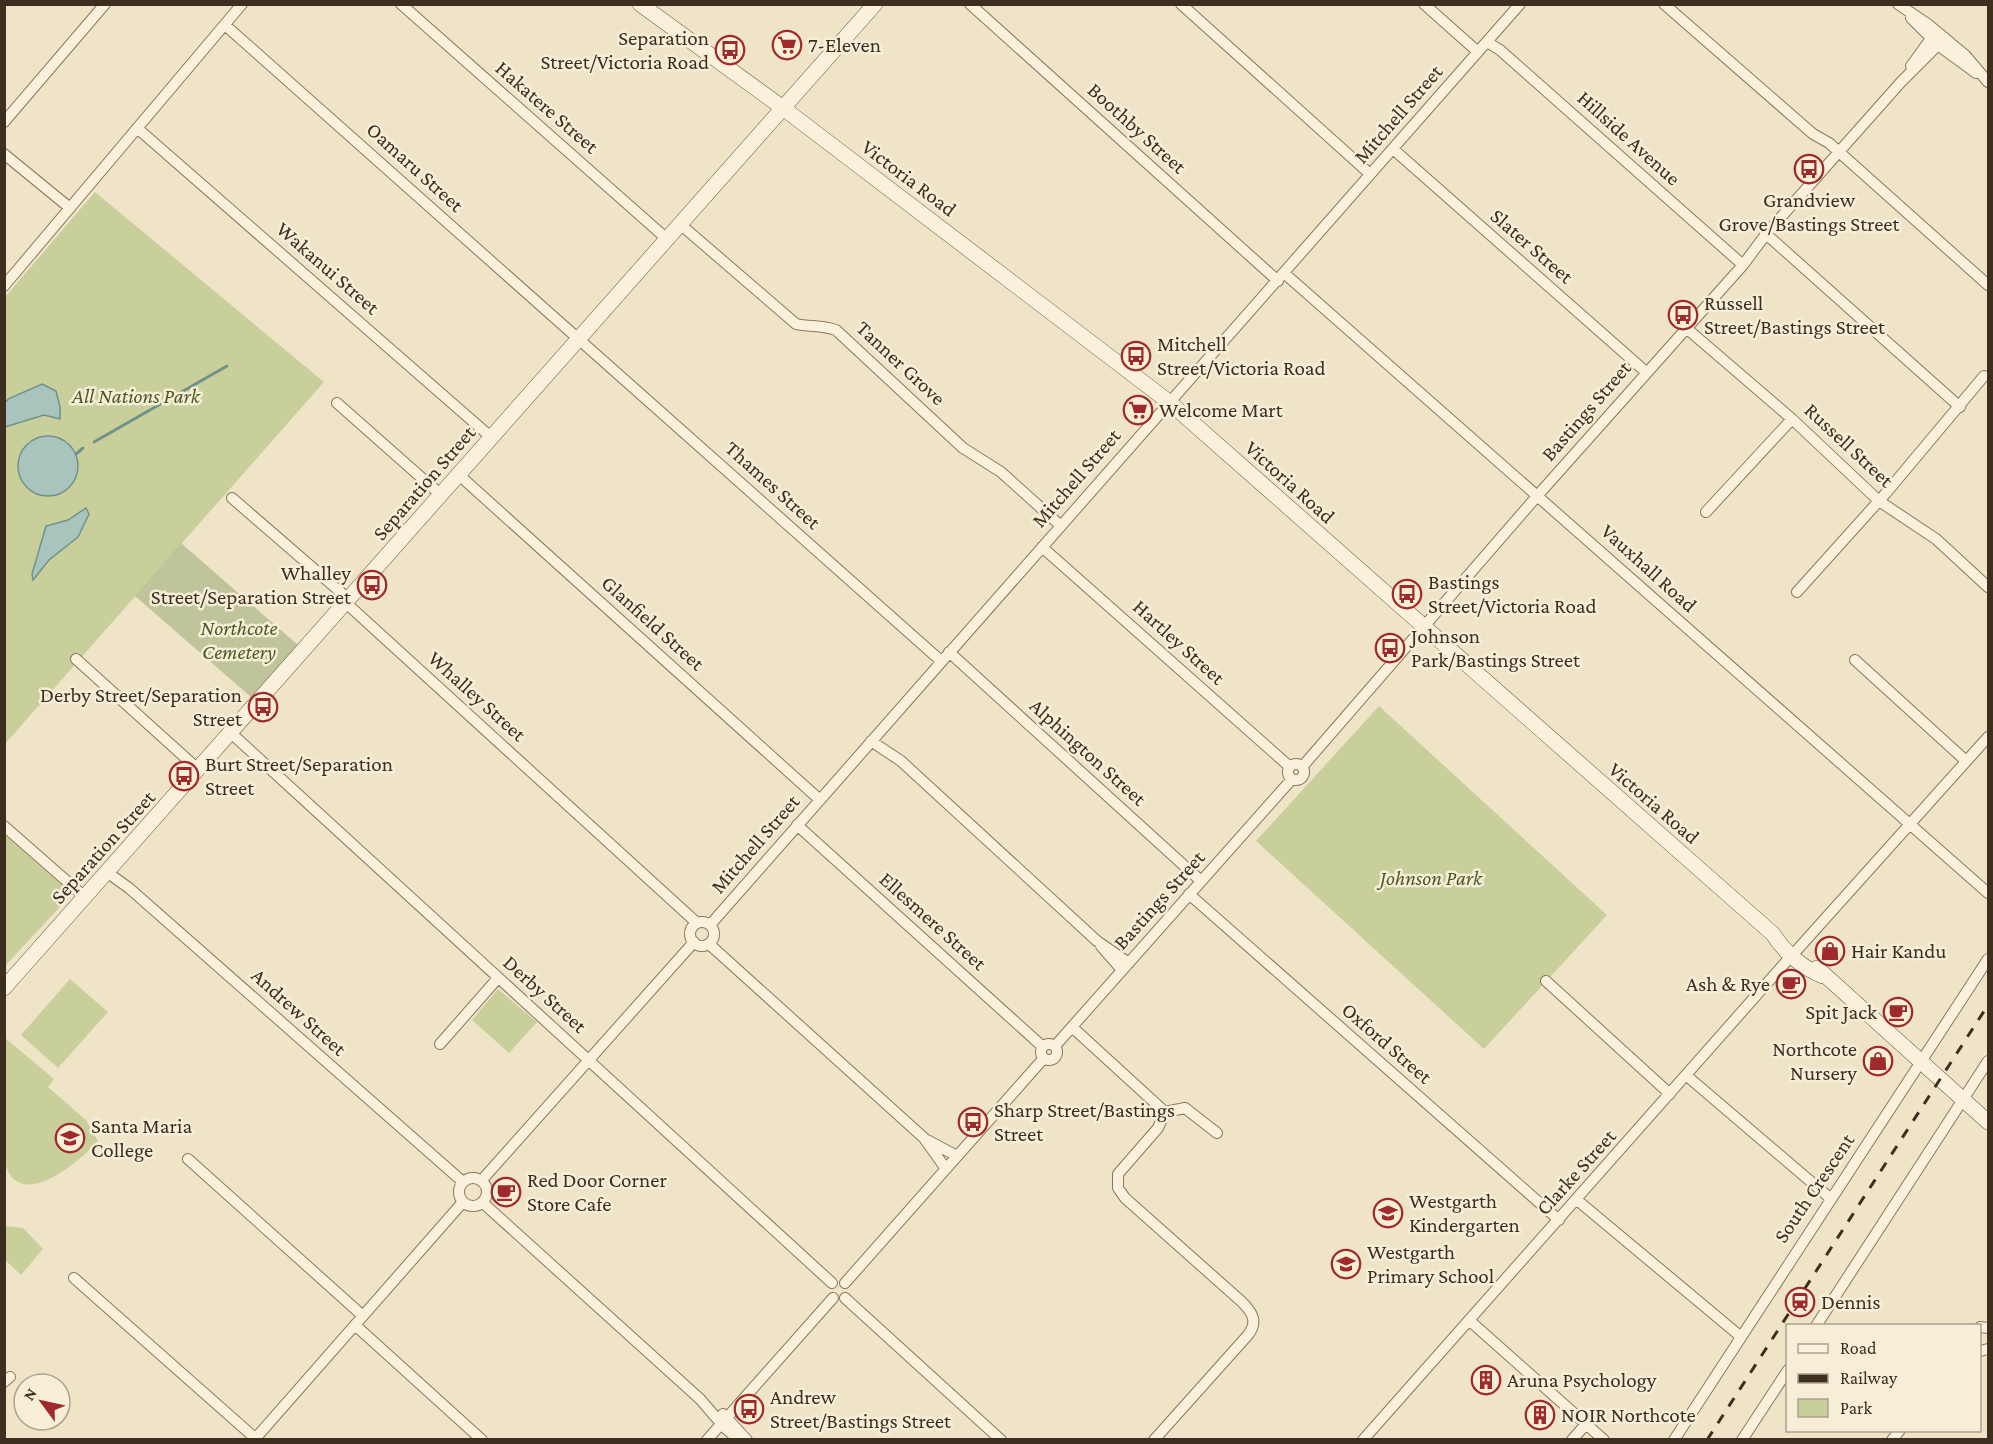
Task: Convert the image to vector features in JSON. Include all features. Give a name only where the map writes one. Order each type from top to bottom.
[{"type":"street","points":[[4,122],[105,4]]},
{"type":"street","points":[[4,286],[242,4]]},
{"type":"street","name":"Hakatere Street","points":[[401,4],[667,239]]},
{"type":"street","name":"Victoria Road","points":[[640,4],[783,108],[1169,402],[1423,628],[1989,1122]]},
{"type":"street","name":"Separation Street","points":[[4,988],[875,4]]},
{"type":"street","name":"Boothby Street","points":[[970,4],[1281,277]]},
{"type":"street","points":[[1424,4],[1478,52]]},
{"type":"street","name":"Mitchell Street","points":[[710,925],[1520,4]]},
{"type":"street","points":[[1664,4],[1989,285]]},
{"type":"street","points":[[1187,7],[1370,174]]},
{"type":"street","points":[[1901,7],[1938,38],[1965,55],[1985,79]]},
{"type":"street","name":"Oamaru Street","points":[[225,25],[580,339]]},
{"type":"street","name":"Bastings Street","points":[[1302,767],[1646,372],[1743,265],[1766,234],[1938,38]]},
{"type":"street","name":"Hillside Avenue","points":[[1487,42],[1500,50],[1743,265]]},
{"type":"street","name":"Wakanui Street","points":[[138,128],[492,438]]},
{"type":"street","name":"Slater Street","points":[[1393,150],[1646,372]]},
{"type":"street","points":[[4,154],[70,208]]},
{"type":"street","name":"Tanner Grove","points":[[680,224],[795,324],[836,330],[963,448],[1001,472],[1060,526]]},
{"type":"street","points":[[1766,234],[1960,407]]},
{"type":"street","name":"Vauxhall Road","points":[[1281,277],[1538,495],[1909,825],[1989,893]]},
{"type":"street","name":"Russell Street","points":[[1686,327],[1792,419],[1879,501],[1936,539],[1989,587]]},
{"type":"street","name":"Thames Street","points":[[580,339],[941,661]]},
{"type":"street","points":[[1797,592],[1879,501],[1984,376]]},
{"type":"street","points":[[337,403],[441,495]]},
{"type":"street","points":[[1706,512],[1792,419]]},
{"type":"street","name":"Glanfield Street","points":[[459,475],[820,800]]},
{"type":"street","name":"Whalley Street","points":[[232,498],[344,595],[346,603],[697,923]]},
{"type":"street","name":"Hartley Street","points":[[1042,547],[1290,767]]},
{"type":"street","name":"Alphington Street","points":[[949,652],[1201,881]]},
{"type":"street","points":[[76,660],[199,770]]},
{"type":"street","points":[[1855,660],[1966,761]]},
{"type":"street","name":"Derby Street","points":[[231,733],[832,1283]]},
{"type":"street","name":"Clarke Street","points":[[1363,1440],[1989,737]]},
{"type":"street","points":[[871,741],[901,761],[1125,967]]},
{"type":"street","points":[[1294,764],[1302,767],[1302,777],[1292,779],[1288,772],[1290,767],[1294,764]]},
{"type":"street","name":"Bastings Street","points":[[845,1283],[1047,1050],[1072,1027],[1292,779]]},
{"type":"street","name":"Ellesmere Street","points":[[797,825],[1047,1050]]},
{"type":"street","points":[[4,826],[86,898]]},
{"type":"street","name":"Andrew Street","points":[[108,873],[129,888],[463,1182]]},
{"type":"street","name":"Oxford Street","points":[[1189,894],[1559,1220]]},
{"type":"street","points":[[697,923],[710,925],[714,933],[709,944],[701,946],[694,942],[691,931],[697,923]]},
{"type":"street","points":[[481,1181],[694,942]]},
{"type":"street","points":[[709,944],[924,1138],[946,1169]]},
{"type":"street","name":"South Crescent","points":[[1674,1440],[1830,1198],[1989,959]]},
{"type":"street","points":[[440,1044],[498,978]]},
{"type":"street","points":[[1546,981],[1670,1094]]},
{"type":"street","points":[[1072,1027],[1165,1112]]},
{"type":"street","points":[[1817,1324],[1989,1061]]},
{"type":"street","points":[[1687,1076],[1830,1198]]},
{"type":"street","points":[[1165,1112],[1185,1108],[1217,1133]]},
{"type":"street","points":[[1154,1440],[1252,1330],[1252,1313],[1125,1198],[1118,1188],[1118,1174],[1158,1128],[1165,1112]]},
{"type":"street","points":[[924,1138],[957,1156]]},
{"type":"street","points":[[188,1159],[363,1316]]},
{"type":"street","points":[[472,1179],[481,1181],[486,1189],[482,1202],[474,1206],[463,1202],[459,1193],[463,1182],[472,1179]]},
{"type":"street","points":[[1577,1200],[1740,1336]]},
{"type":"street","points":[[74,1278],[254,1439],[463,1202]]},
{"type":"street","points":[[482,1202],[747,1440]]},
{"type":"street","points":[[833,1298],[829,1291],[832,1283],[840,1281],[845,1283],[849,1290],[845,1298]]},
{"type":"street","points":[[708,1440],[833,1298],[845,1298],[1001,1440]]},
{"type":"street","points":[[1470,1321],[1604,1440]]},
{"type":"street","points":[[355,1325],[482,1439]]},
{"type":"street","points":[[1742,1440],[1786,1373]]},
{"type":"street","points":[[724,1420],[740,1440]]},
{"type":"street","points":[[1572,1440],[1586,1424]]},
{"type":"green space","name":"All Nations Park","points":[[95,192],[324,382],[5,744],[5,297]]},
{"type":"green space","name":"Northcote Cemetery","points":[[181,543],[298,645],[251,697],[135,596]]},
{"type":"green space","name":"Johnson Park","points":[[1379,706],[1607,915],[1484,1049],[1256,841]]},
{"type":"green space","points":[[5,835],[72,894],[5,966]]},
{"type":"green space","points":[[70,979],[108,1012],[58,1068],[21,1035]]},
{"type":"green space","points":[[498,989],[537,1022],[509,1053],[472,1020]]},
{"type":"green space","points":[[4,1037],[54,1079],[48,1087],[86,1120],[98,1141],[64,1170],[36,1184],[23,1184],[12,1178],[5,1163]]},
{"type":"green space","points":[[4,1226],[23,1228],[43,1249],[21,1275],[5,1260]]},
{"type":"water","points":[[42,384],[56,391],[60,419],[44,415],[5,427],[5,403],[8,399]]},
{"type":"water","points":[[48,436],[60,438],[73,449],[78,466],[76,478],[65,491],[48,496],[36,494],[23,483],[18,466],[20,454],[31,441]]},
{"type":"water","points":[[86,508],[89,514],[78,537],[49,560],[33,580],[32,574],[46,526],[68,520]]},
{"type":"waterway","points":[[94,442],[227,366]]},
{"type":"waterway","points":[[76,454],[83,448]]},
{"type":"railway","points":[[1707,1440],[1988,1005]]},
{"type":"place","name":"7-Eleven","points":[[787,45]]},
{"type":"place","name":"Separation Street/Victoria Road","points":[[730,50]]},
{"type":"place","name":"Grandview Grove/Bastings Street","points":[[1809,169]]},
{"type":"place","name":"Russell Street/Bastings Street","points":[[1683,315]]},
{"type":"place","name":"Mitchell Street/Victoria Road","points":[[1136,356]]},
{"type":"place","name":"Welcome Mart","points":[[1138,410]]},
{"type":"place","name":"Whalley Street/Separation Street","points":[[372,585]]},
{"type":"place","name":"Bastings Street/Victoria Road","points":[[1407,594]]},
{"type":"place","name":"Johnson Park/Bastings Street","points":[[1390,648]]},
{"type":"place","name":"Derby Street/Separation Street","points":[[263,707]]},
{"type":"place","name":"Burt Street/Separation Street","points":[[184,776]]},
{"type":"place","name":"Hair Kandu","points":[[1830,951]]},
{"type":"place","name":"Ash & Rye","points":[[1791,984]]},
{"type":"place","name":"Spit Jack","points":[[1898,1012]]},
{"type":"place","name":"Northcote Nursery","points":[[1878,1061]]},
{"type":"place","name":"Sharp Street/Bastings Street","points":[[973,1122]]},
{"type":"place","name":"Santa Maria College","points":[[70,1138]]},
{"type":"place","name":"Red Door Corner Store Cafe","points":[[506,1192]]},
{"type":"place","name":"Westgarth Kindergarten","points":[[1388,1213]]},
{"type":"place","name":"Westgarth Primary School","points":[[1346,1264]]},
{"type":"place","name":"Dennis","points":[[1800,1302]]},
{"type":"place","name":"Aruna Psychology","points":[[1486,1380]]},
{"type":"place","name":"Andrew Street/Bastings Street","points":[[749,1409]]},
{"type":"place","name":"NOIR Northcote","points":[[1540,1415]]}]
